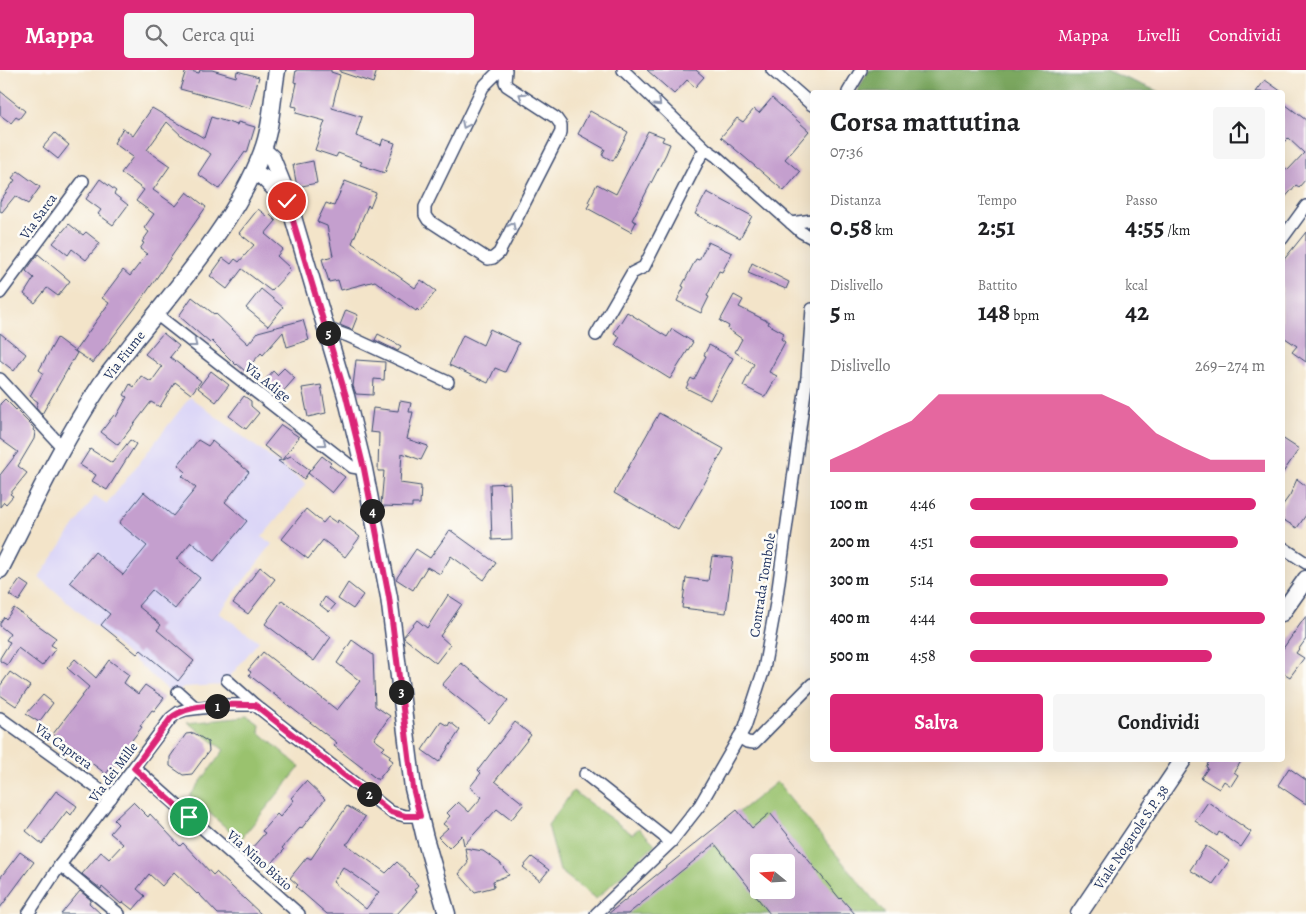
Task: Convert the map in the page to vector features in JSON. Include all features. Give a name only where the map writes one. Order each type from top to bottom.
[{"type":"street","name":"Via Fiume","points":[[0,570],[63,448],[102,383],[229,217],[254,172],[263,150],[277,70]]},
{"type":"street","points":[[488,81],[495,81],[507,86],[556,118],[561,125],[561,132],[499,253],[488,260],[428,220],[425,215],[425,208],[483,87],[488,81],[500,70]]},
{"type":"street","points":[[506,70],[505,82],[507,86]]},
{"type":"street","points":[[623,70],[707,150],[806,236],[810,237]]},
{"type":"street","points":[[772,70],[810,103]]},
{"type":"street","points":[[849,90],[861,70]]},
{"type":"street","points":[[263,150],[272,158],[285,190],[346,396],[364,469],[389,597],[413,788],[447,914]]},
{"type":"street","points":[[596,335],[632,273],[644,267],[701,155],[707,150]]},
{"type":"street","points":[[254,172],[264,178],[287,201]]},
{"type":"street","name":"Via Sarca","points":[[0,293],[83,181]]},
{"type":"street","points":[[1285,235],[1306,206]]},
{"type":"street","points":[[791,223],[810,221]]},
{"type":"street","name":"Via Adige","points":[[156,314],[352,466],[364,469]]},
{"type":"street","points":[[326,328],[348,336],[448,382]]},
{"type":"street","name":"Contrada Tombole","points":[[596,914],[672,842],[700,805],[745,727],[764,669],[776,603],[807,377],[810,336]]},
{"type":"street","points":[[0,379],[63,448]]},
{"type":"street","points":[[1285,549],[1306,563]]},
{"type":"street","points":[[1285,609],[1306,579]]},
{"type":"street","points":[[227,680],[255,705],[391,812],[405,816],[420,816]]},
{"type":"street","points":[[739,737],[747,742],[754,743],[810,686]]},
{"type":"street","points":[[178,692],[196,708]]},
{"type":"street","name":"Via dei Mille","points":[[28,914],[60,865],[171,718],[179,712],[196,708],[255,705]]},
{"type":"street","name":"Via Caprera","points":[[0,718],[111,798]]},
{"type":"street","name":"Viale Nogarole S.P. 38","points":[[1079,914],[1182,762]]},
{"type":"street","name":"Via Nino Bixio","points":[[134,768],[299,914]]},
{"type":"street","points":[[585,774],[672,842]]},
{"type":"street","points":[[60,865],[119,914]]},
{"type":"shaded area","points":[[190,397],[306,484],[262,537],[272,544],[219,613],[259,641],[223,685],[183,687],[175,696],[39,577],[95,496],[107,504]]},
{"type":"green space","points":[[869,70],[1105,70],[1155,90],[858,90]]},
{"type":"green space","points":[[248,716],[260,725],[259,732],[300,767],[240,840],[190,796],[224,750],[187,722]]},
{"type":"green space","points":[[777,782],[885,914],[609,914]]},
{"type":"green space","points":[[573,791],[632,834],[639,828],[655,844],[596,899],[560,871],[548,825]]},
{"type":"building","points":[[186,70],[199,73],[200,70],[212,70],[236,77],[237,71],[259,77],[250,108],[180,89]]},
{"type":"building","points":[[296,70],[331,70],[331,72],[340,75],[332,108],[362,117],[356,136],[381,145],[383,139],[395,143],[385,173],[360,165],[362,162],[338,153],[336,157],[315,150],[325,121],[296,113],[297,107],[292,106],[297,83],[294,82]]},
{"type":"building","points":[[340,70],[377,70],[373,83],[340,72]]},
{"type":"building","points":[[647,70],[696,70],[704,77],[695,87],[687,80],[674,94]]},
{"type":"building","points":[[1265,80],[1279,90],[1258,90]]},
{"type":"building","points":[[0,91],[25,111],[19,119],[16,117],[11,123],[0,115]]},
{"type":"building","points":[[772,98],[809,131],[785,159],[800,172],[784,191],[721,137],[737,118],[743,122],[754,109],[759,113]]},
{"type":"building","points":[[1285,104],[1306,120],[1306,179],[1299,187],[1296,185],[1285,198],[1285,168],[1288,170],[1304,153],[1288,138],[1285,141]]},
{"type":"building","points":[[152,108],[204,138],[211,117],[237,125],[238,122],[255,127],[247,153],[245,152],[219,189],[198,174],[211,154],[183,137],[167,122],[147,150],[170,166],[153,190],[176,206],[187,192],[206,207],[139,303],[93,363],[75,351],[109,303],[102,298],[123,270],[130,276],[147,254],[140,249],[144,243],[142,242],[149,232],[144,228],[154,214],[136,201],[144,190],[121,173],[133,157],[114,143],[123,128],[133,136]]},
{"type":"building","points":[[590,111],[628,132],[613,161],[602,155],[605,149],[578,134]]},
{"type":"building","points":[[648,131],[664,137],[662,141],[670,144],[632,220],[636,222],[631,232],[587,208],[590,203],[588,202],[597,184],[616,194]]},
{"type":"building","points":[[55,133],[69,145],[58,159],[43,147]]},
{"type":"building","points":[[313,161],[317,183],[297,187],[293,165]]},
{"type":"building","points":[[18,171],[40,187],[28,204],[15,196],[2,212],[0,211],[0,201],[15,180],[12,178]]},
{"type":"building","points":[[100,179],[116,191],[114,194],[128,205],[113,225],[98,214],[101,210],[86,199]]},
{"type":"building","points":[[345,181],[376,193],[370,208],[368,205],[352,243],[415,288],[421,280],[436,291],[420,312],[375,281],[341,290],[338,280],[329,282],[322,259],[333,256],[327,226],[317,222],[326,203],[334,206]]},
{"type":"building","points":[[707,192],[752,216],[740,238],[695,214]]},
{"type":"building","points":[[258,209],[267,216],[269,214],[276,221],[265,234],[283,249],[277,256],[289,267],[290,271],[271,291],[242,269],[227,289],[210,276],[223,258],[231,264],[235,259],[239,262],[254,245],[239,233]]},
{"type":"building","points":[[69,224],[83,235],[86,232],[100,243],[86,260],[72,249],[68,255],[53,243]]},
{"type":"building","points":[[1306,232],[1306,362],[1292,352],[1297,346],[1285,338],[1285,258]]},
{"type":"building","points":[[708,242],[732,253],[722,272],[719,271],[701,313],[677,301],[684,287],[682,286],[696,259],[699,260]]},
{"type":"building","points":[[38,254],[70,281],[58,296],[47,288],[35,303],[24,294],[34,278],[26,271]]},
{"type":"building","points":[[752,263],[789,282],[786,289],[748,273]]},
{"type":"building","points":[[261,289],[283,307],[268,326],[246,308]]},
{"type":"building","points":[[734,295],[743,300],[739,307],[769,322],[768,324],[784,333],[781,339],[785,342],[769,372],[777,376],[765,397],[743,386],[754,364],[735,352],[742,339],[728,329],[729,326],[720,321]]},
{"type":"building","points":[[192,297],[215,313],[248,344],[258,332],[303,320],[309,340],[287,347],[283,332],[263,355],[261,353],[245,371],[236,365],[212,341],[210,343],[179,316]]},
{"type":"building","points":[[346,310],[358,315],[352,330],[340,325]]},
{"type":"building","points":[[627,312],[667,337],[672,329],[693,342],[670,379],[615,345],[620,337],[614,333]]},
{"type":"building","points":[[490,329],[519,343],[505,372],[495,368],[488,383],[449,365],[463,335],[483,345]]},
{"type":"building","points":[[0,333],[26,354],[14,371],[0,360]]},
{"type":"building","points":[[163,333],[179,346],[170,357],[201,381],[191,394],[175,382],[160,407],[151,402],[118,445],[101,432],[114,415],[116,417],[127,397],[124,395],[130,384],[134,387],[141,376],[151,382],[162,367],[145,354]]},
{"type":"building","points":[[378,334],[401,346],[398,351],[375,340]]},
{"type":"building","points":[[57,338],[77,353],[42,414],[36,407],[38,402],[30,396],[43,373],[39,370]]},
{"type":"building","points":[[709,345],[733,358],[710,400],[686,388],[691,378],[694,380],[706,356],[704,355]]},
{"type":"building","points":[[356,360],[385,362],[384,380],[374,379],[373,395],[356,394],[353,386]]},
{"type":"building","points":[[284,368],[295,378],[279,396],[276,396],[262,384],[273,371],[277,375]]},
{"type":"building","points":[[211,371],[229,385],[216,402],[198,388]]},
{"type":"building","points":[[321,385],[326,413],[308,417],[302,388]]},
{"type":"building","points":[[244,396],[251,401],[251,406],[259,413],[246,429],[229,416]]},
{"type":"building","points":[[5,399],[34,428],[35,432],[34,439],[18,466],[27,473],[10,494],[13,496],[6,504],[4,502],[0,507],[0,475],[18,452],[0,439],[0,404]]},
{"type":"building","points":[[400,401],[411,403],[409,412],[413,412],[407,439],[428,446],[421,460],[402,453],[400,483],[421,486],[420,504],[412,504],[412,507],[381,506],[384,471],[378,471],[379,433],[370,432],[373,408],[398,411]]},
{"type":"building","points":[[659,413],[724,449],[678,530],[614,493]]},
{"type":"building","points":[[281,425],[299,437],[282,460],[264,446]]},
{"type":"building","points":[[130,440],[136,444],[107,490],[92,481],[96,475],[80,465],[90,449],[112,463]]},
{"type":"building","points":[[198,440],[208,446],[212,441],[249,472],[225,502],[247,521],[214,561],[191,542],[177,559],[200,578],[175,609],[152,590],[138,606],[161,625],[157,630],[194,661],[178,681],[141,650],[137,654],[101,625],[110,614],[70,582],[95,552],[123,575],[147,546],[119,523],[144,492],[173,516],[196,488],[182,476],[186,472],[178,465]]},
{"type":"building","points":[[1285,440],[1299,449],[1285,470]]},
{"type":"building","points":[[291,456],[310,470],[304,479],[278,461]]},
{"type":"building","points":[[322,456],[331,463],[329,465],[345,477],[332,493],[308,473]]},
{"type":"building","points":[[1297,479],[1306,486],[1306,515],[1297,528],[1285,521],[1285,502]]},
{"type":"building","points":[[510,483],[512,539],[492,540],[490,484]]},
{"type":"building","points":[[306,509],[323,523],[328,517],[337,523],[338,520],[360,537],[345,557],[323,540],[308,559],[282,539]]},
{"type":"building","points":[[450,530],[496,563],[484,580],[451,556],[440,574],[427,567],[413,590],[396,579],[416,549],[430,558]]},
{"type":"building","points":[[712,556],[733,558],[726,613],[682,608],[686,578],[708,581]]},
{"type":"building","points":[[260,567],[275,579],[248,614],[233,603]]},
{"type":"building","points":[[20,580],[29,586],[19,601],[9,595]]},
{"type":"building","points":[[348,583],[363,595],[353,609],[338,599]]},
{"type":"building","points":[[448,595],[462,604],[440,636],[450,645],[436,663],[404,638],[404,636],[417,620],[427,628]]},
{"type":"building","points":[[325,597],[335,605],[329,612],[320,605]]},
{"type":"building","points":[[282,600],[331,637],[314,661],[265,624]]},
{"type":"building","points":[[14,608],[56,638],[51,645],[56,648],[42,666],[18,648],[7,665],[0,661],[10,642],[6,640],[10,634],[0,626],[0,623],[4,617],[6,619]]},
{"type":"building","points":[[1306,616],[1306,639],[1296,653],[1304,658],[1290,677],[1285,674],[1285,646]]},
{"type":"building","points":[[352,640],[373,655],[375,706],[390,716],[374,739],[385,747],[382,750],[391,756],[389,758],[393,761],[378,780],[334,746],[337,743],[249,675],[251,672],[248,670],[263,652],[337,710],[360,681],[337,663]]},
{"type":"building","points":[[75,659],[96,678],[109,660],[129,675],[124,683],[138,694],[145,685],[164,698],[154,711],[152,710],[140,726],[142,727],[106,774],[53,734],[89,687],[67,668]]},
{"type":"building","points":[[461,663],[508,700],[489,723],[442,685]]},
{"type":"building","points":[[10,672],[30,686],[16,706],[0,695],[0,686]]},
{"type":"building","points":[[43,695],[53,703],[39,722],[26,714]]},
{"type":"building","points":[[441,722],[448,726],[450,722],[460,730],[439,762],[422,750]]},
{"type":"building","points":[[515,722],[531,735],[495,781],[524,804],[511,820],[497,809],[464,845],[462,835],[449,848],[438,837],[448,828],[443,824],[450,816],[447,813],[458,802],[469,812],[482,797],[470,787],[481,773],[478,770]]},
{"type":"building","points":[[194,733],[208,742],[209,751],[192,774],[183,775],[170,766],[170,757],[186,734]]},
{"type":"building","points":[[1209,762],[1241,762],[1234,772],[1238,775],[1231,786],[1224,781],[1219,789],[1201,778],[1208,768],[1206,767]]},
{"type":"building","points":[[1289,768],[1306,780],[1306,804],[1278,785]]},
{"type":"building","points":[[306,781],[325,799],[301,829],[282,848],[284,850],[269,866],[251,849],[265,833],[262,831],[277,814],[280,817],[294,800],[291,798]]},
{"type":"building","points":[[56,791],[77,806],[71,815],[67,811],[42,844],[26,831]]},
{"type":"building","points":[[133,802],[148,817],[150,814],[180,846],[183,843],[213,875],[216,872],[261,914],[218,914],[174,872],[162,886],[149,874],[137,889],[145,896],[133,910],[123,902],[121,904],[102,887],[101,889],[82,874],[101,852],[109,859],[123,844],[110,833],[118,824],[114,820]]},
{"type":"building","points":[[1208,802],[1251,832],[1241,847],[1219,832],[1217,836],[1195,821]]},
{"type":"building","points":[[347,806],[365,817],[346,844],[386,873],[397,862],[410,874],[418,885],[414,890],[417,892],[397,914],[327,914],[296,887],[298,885],[290,878],[307,857],[311,859]],"holes":[[[343,867],[379,892],[366,909],[333,882]]]},
{"type":"building","points":[[737,810],[752,828],[770,813],[840,899],[855,914],[770,914],[758,899],[795,899],[795,854],[750,854],[750,889],[715,844],[628,914],[608,914]]},
{"type":"building","points":[[1206,846],[1229,861],[1213,884],[1190,870]]},
{"type":"building","points":[[465,848],[483,851],[500,863],[509,875],[493,881],[494,887],[475,892],[459,874],[468,863]]},
{"type":"building","points":[[20,852],[34,862],[0,908],[0,878]]},
{"type":"building","points":[[532,857],[549,870],[540,881],[523,867]]},
{"type":"building","points":[[80,891],[91,900],[89,903],[101,914],[61,914]]},
{"type":"route","points":[[189,817],[134,768],[171,718],[179,712],[196,708],[227,705],[255,705],[391,812],[412,817],[420,816],[413,788],[389,597],[364,469],[346,396],[287,201]]}]
